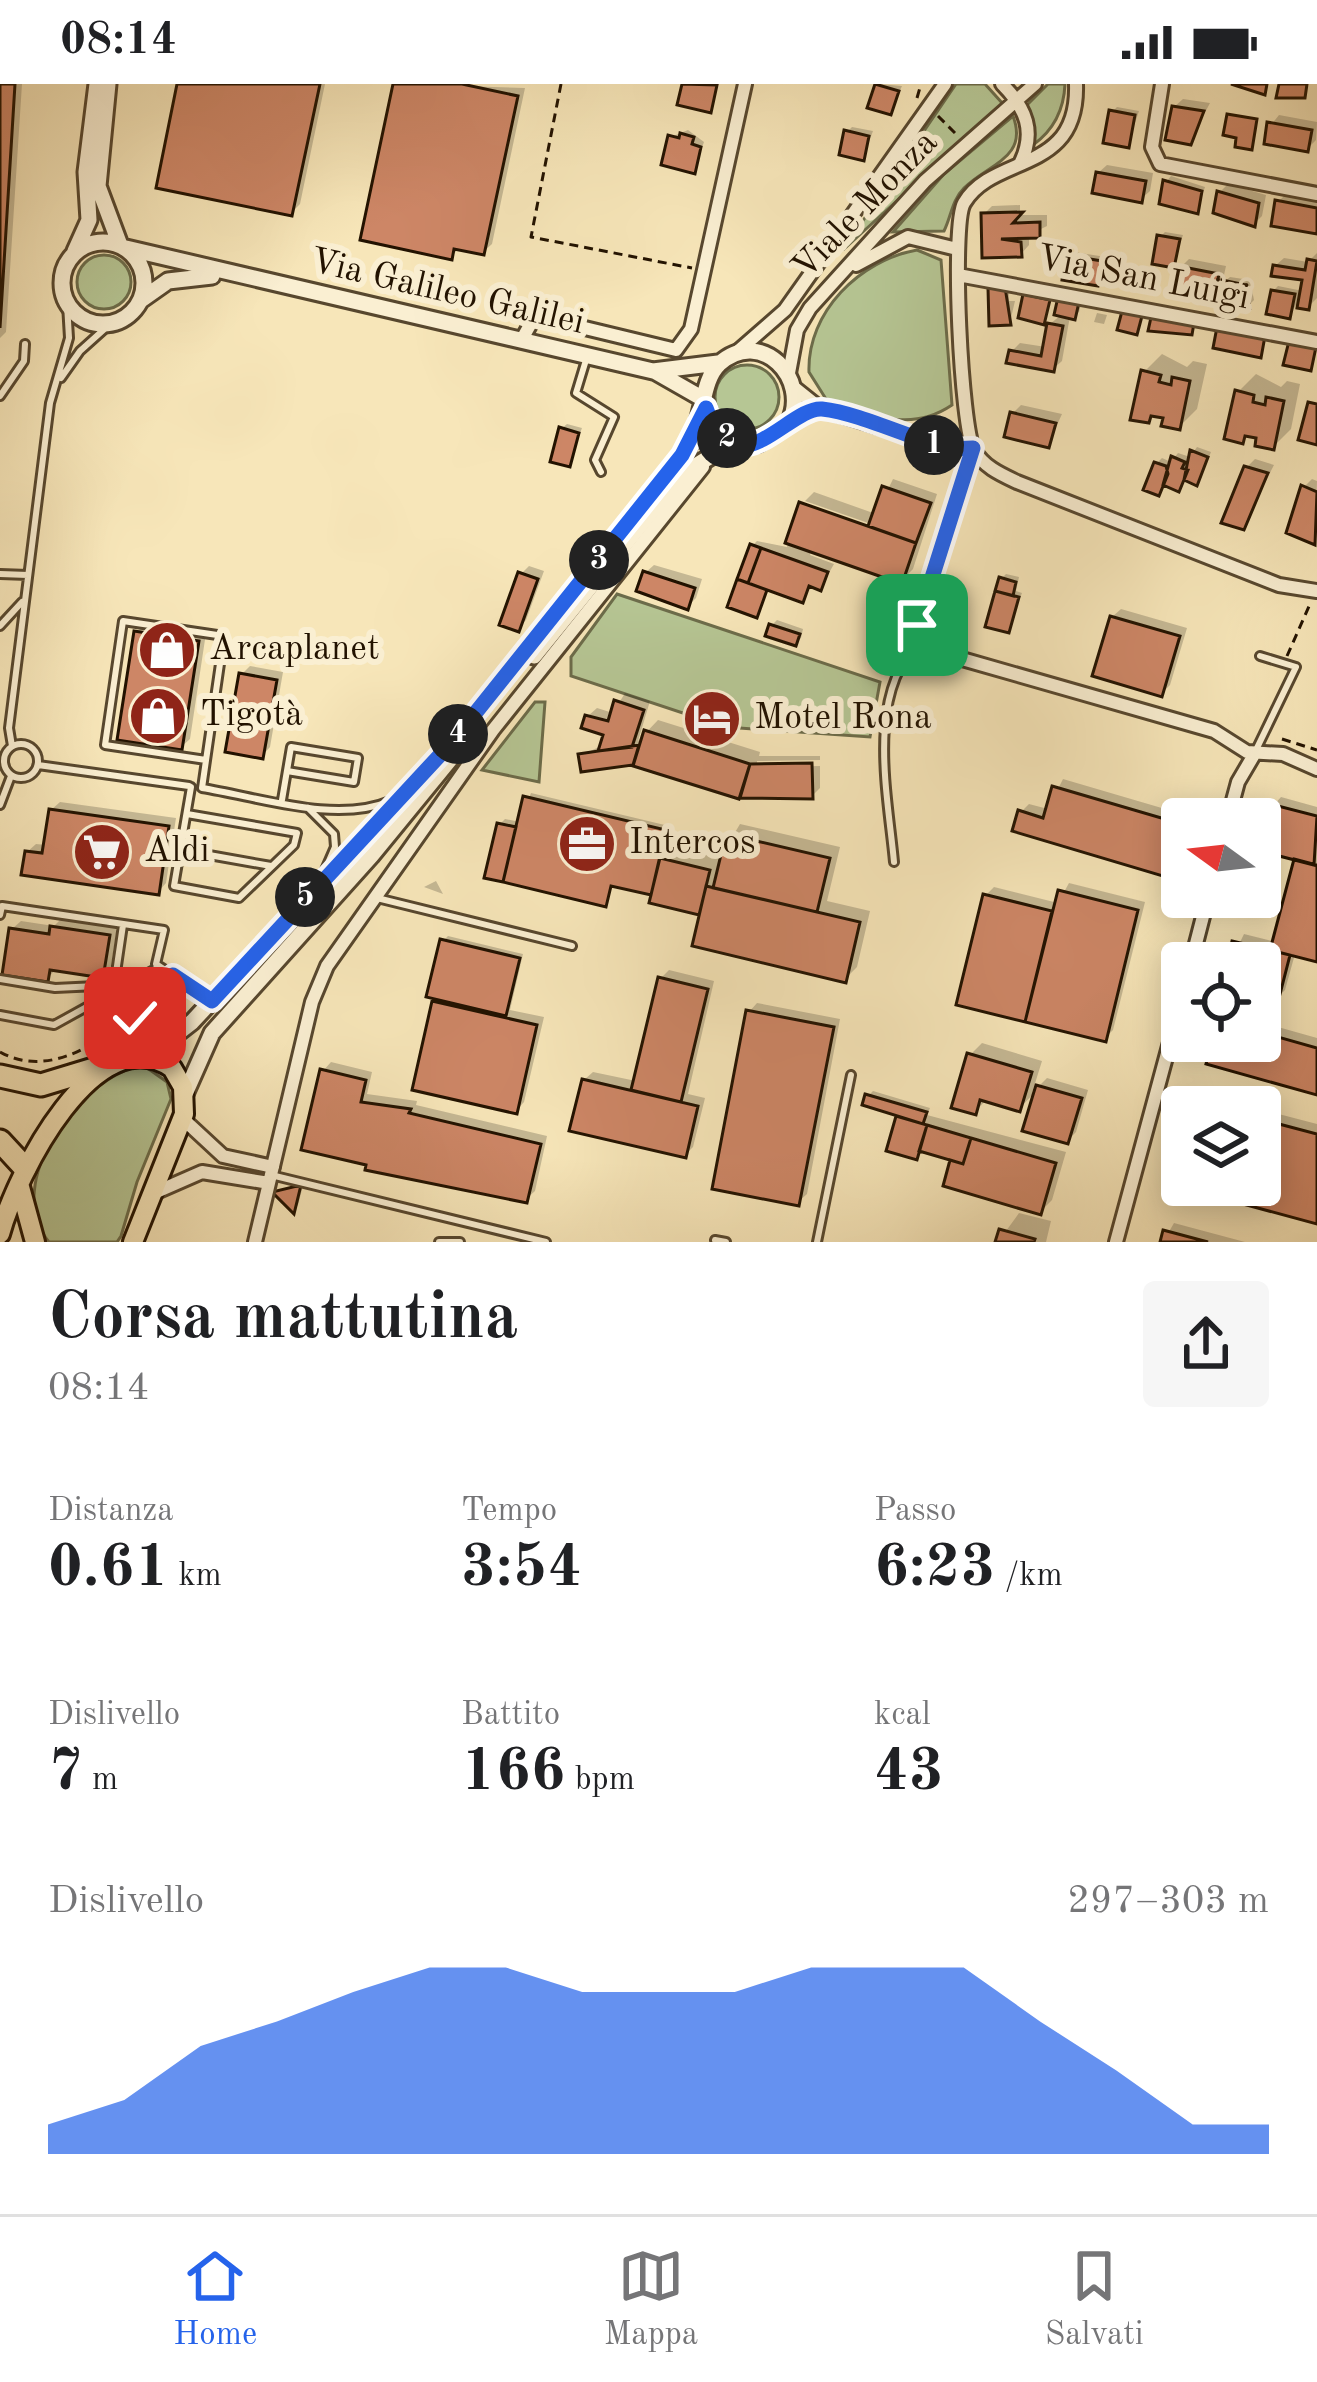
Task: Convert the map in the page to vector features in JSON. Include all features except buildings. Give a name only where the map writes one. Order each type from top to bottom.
[{"type":"highway","points":[[0,1076],[41,1084],[117,1060]]},
{"type":"highway","points":[[0,1141],[22,1175]]},
{"type":"main road","points":[[0,1234],[22,1175],[54,1123],[117,1060],[165,1063],[185,1095],[182,1118],[148,1216],[134,1242]]},
{"type":"main road","points":[[22,1175],[35,1242]]},
{"type":"main road","points":[[148,1216],[151,1242]]},
{"type":"street","points":[[97,84],[86,172],[89,220],[63,272],[67,304],[85,321],[110,324],[128,316],[141,300],[141,266],[123,247],[98,186],[108,84]]},
{"type":"street","points":[[521,341],[535,316],[676,350],[691,329],[745,84]]},
{"type":"street","name":"Viale Monza","points":[[727,359],[785,310],[945,84]]},
{"type":"street","points":[[1002,84],[1018,100],[1029,135],[1019,166]]},
{"type":"street","name":"Viale Monza","points":[[792,381],[801,320],[966,145],[1035,84]]},
{"type":"street","points":[[1076,84],[1076,106],[1064,134],[1046,152],[967,199],[958,224],[973,448],[919,616],[920,641],[940,656],[1214,731],[1255,753],[1283,754],[1317,769]]},
{"type":"street","points":[[1162,84],[1152,147],[1160,164],[1317,194]]},
{"type":"street","points":[[835,279],[902,239],[923,238],[957,249]]},
{"type":"street","points":[[74,253],[99,242],[123,247]]},
{"type":"street","name":"Via Galileo Galilei","points":[[123,247],[653,371],[705,404]]},
{"type":"street","name":"Via Galileo Galilei","points":[[141,300],[180,278],[227,275]]},
{"type":"street","name":"Via San Luigi","points":[[958,275],[1317,342]]},
{"type":"street","points":[[117,1060],[165,1043],[212,1001],[394,799],[453,741],[682,455],[705,404],[711,375],[727,359],[763,353],[821,409],[950,449],[973,448]]},
{"type":"street","name":"Via Galileo Galilei","points":[[653,371],[727,359]]},
{"type":"street","points":[[789,423],[792,381]]},
{"type":"street","points":[[705,404],[716,428],[738,442]]},
{"type":"street","points":[[185,1095],[196,1058],[217,1026],[424,794],[679,478],[700,459],[738,442],[769,440],[789,423],[821,409]]},
{"type":"street","points":[[255,1242],[315,994],[330,960],[494,730],[677,495],[700,469],[738,442]]},
{"type":"street","points":[[973,448],[984,464],[1017,482],[1264,579],[1317,591]]},
{"type":"street","points":[[1234,798],[1255,753]]},
{"type":"street","points":[[1116,1242],[1165,1062]]},
{"type":"street","points":[[182,1118],[224,1156],[271,1175]]},
{"type":"street","points":[[154,1193],[202,1172],[271,1175]]},
{"type":"lane","points":[[0,805],[11,776],[4,761],[12,746],[9,728],[28,575],[56,386],[69,338],[67,304]]},
{"type":"lane","points":[[56,386],[80,351],[110,324]]},
{"type":"lane","points":[[0,396],[24,361],[26,344]]},
{"type":"lane","points":[[586,357],[576,393],[614,417],[595,460],[601,472]]},
{"type":"lane","points":[[0,574],[28,575]]},
{"type":"lane","points":[[0,626],[17,613],[26,593]]},
{"type":"lane","points":[[202,788],[224,636],[123,621],[105,745],[206,760]]},
{"type":"lane","points":[[894,862],[885,734],[898,674],[920,641]]},
{"type":"lane","points":[[1255,753],[1296,667],[1260,656]]},
{"type":"lane","points":[[12,746],[29,745],[38,765]]},
{"type":"lane","points":[[282,800],[291,747],[358,758],[354,782],[287,771]]},
{"type":"lane","points":[[38,765],[354,810],[394,799]]},
{"type":"lane","points":[[11,776],[28,777],[38,765]]},
{"type":"lane","points":[[187,814],[297,833],[294,845],[239,898],[174,886],[191,787]]},
{"type":"lane","points":[[300,803],[325,818],[334,834],[335,847],[320,880]]},
{"type":"lane","points":[[181,850],[272,866]]},
{"type":"lane","points":[[376,898],[572,946]]},
{"type":"lane","points":[[0,915],[2,906],[164,930],[154,956],[159,967],[212,1001]]},
{"type":"lane","points":[[108,995],[123,924]]},
{"type":"lane","points":[[0,1016],[53,1025],[159,967]]},
{"type":"lane","points":[[0,980],[55,988],[97,986],[108,995]]},
{"type":"lane","points":[[817,1242],[851,1075]]},
{"type":"lane","points":[[271,1175],[546,1242]]},
{"type":"lane","points":[[715,1240],[726,1242]]},
{"type":"lane","points":[[439,1242],[460,1242]]},
{"type":"path","points":[[561,84],[531,237],[706,270]]},
{"type":"path","points":[[921,84],[916,98],[966,145]]},
{"type":"path","points":[[1283,663],[1317,591]]},
{"type":"path","points":[[0,1052],[30,1061],[71,1052],[135,1018],[173,975]]},
{"type":"green space","points":[[956,84],[985,84],[1003,104],[843,250]]},
{"type":"green space","points":[[1048,84],[1065,84],[1063,102],[1052,126],[1033,145],[1025,107]]},
{"type":"green space","points":[[1013,116],[1016,130],[1011,151],[960,193],[944,231],[893,232],[944,174]]},
{"type":"green space","points":[[917,250],[941,260],[952,405],[936,414],[905,420],[826,399],[809,372],[817,329],[827,310],[857,277]]},
{"type":"green space","points":[[104,255],[123,263],[131,282],[123,301],[104,309],[85,301],[77,282],[85,263]]},
{"type":"green space","points":[[747,365],[770,374],[779,397],[770,420],[747,429],[724,420],[715,397],[724,374]]},
{"type":"green space","points":[[617,594],[880,682],[870,737],[725,727],[571,676],[571,657]]},
{"type":"green space","points":[[535,702],[545,702],[539,782],[482,770]]},
{"type":"green space","points":[[143,1065],[167,1082],[171,1099],[121,1236],[117,1242],[49,1242],[36,1218],[34,1191],[54,1136],[95,1089]]},
{"type":"place","name":"Arcaplanet","points":[[167,650]]},
{"type":"place","name":"Tigotà","points":[[158,716]]},
{"type":"place","name":"Motel Rona","points":[[712,719]]},
{"type":"place","name":"Intercos","points":[[587,844]]},
{"type":"place","name":"Aldi","points":[[102,852]]},
{"type":"route","points":[[135,1018],[173,975],[196,986],[212,1001],[394,799],[453,741],[682,455],[706,408],[719,432],[743,443],[774,438],[796,418],[821,409],[950,449],[973,448],[917,625]]}]
